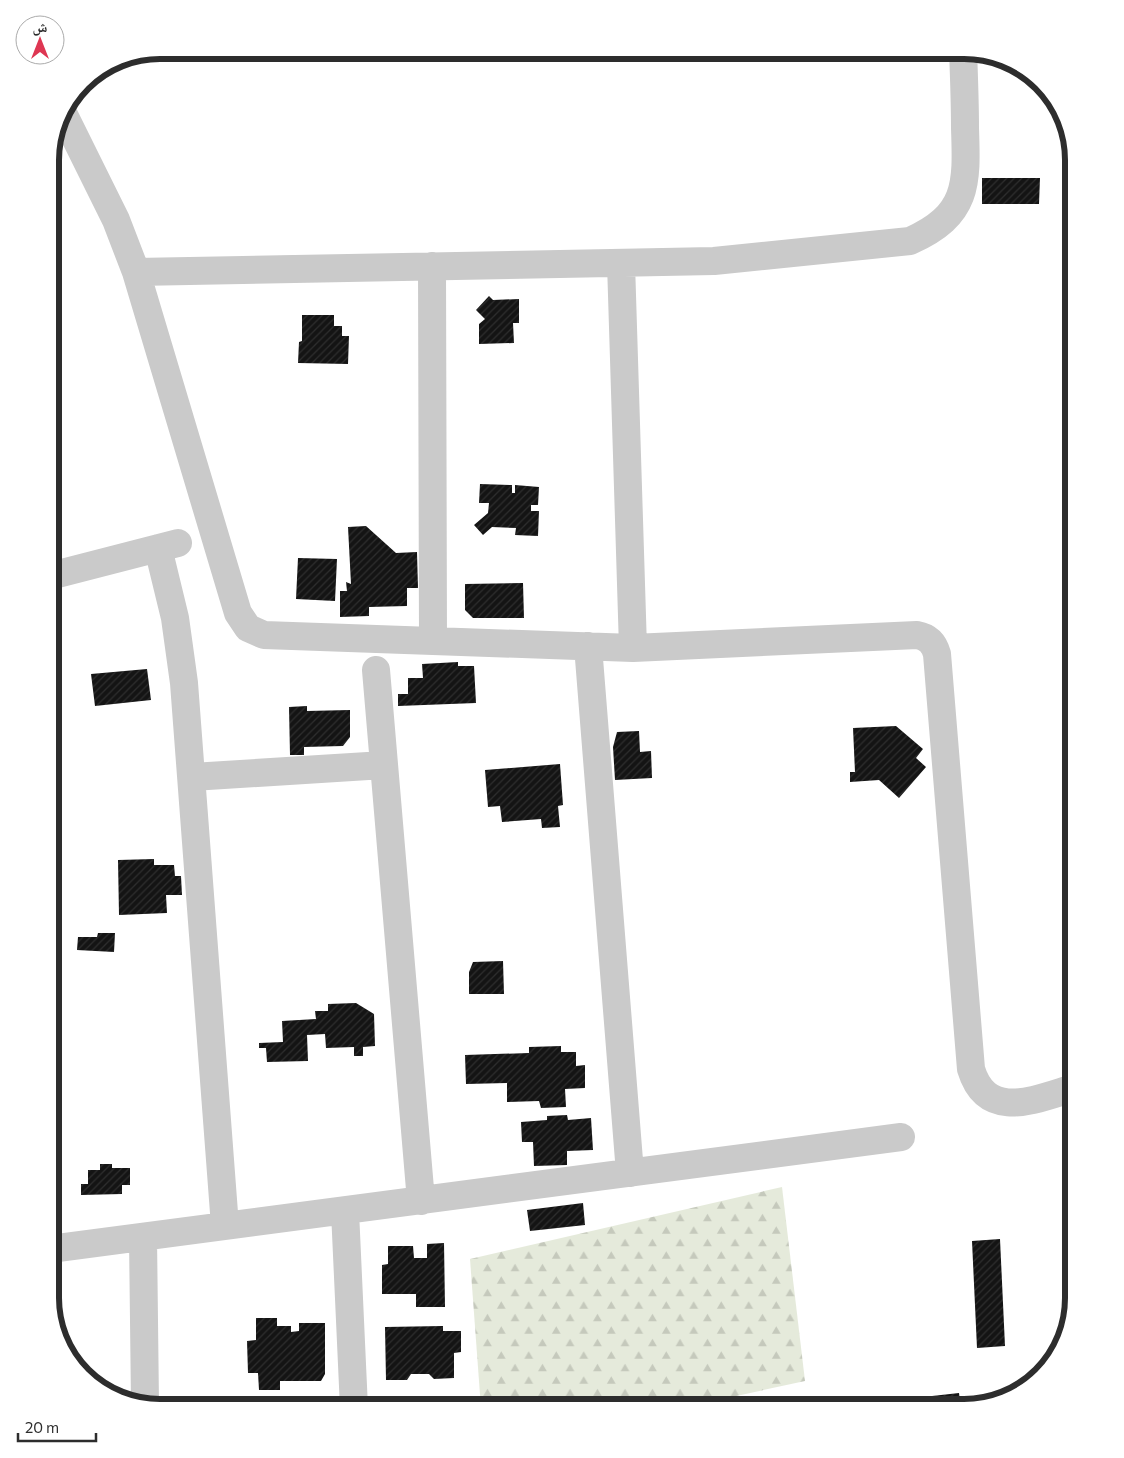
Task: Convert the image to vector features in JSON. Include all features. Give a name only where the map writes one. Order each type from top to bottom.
[{"type":"street","points":[[136,272],[714,261],[910,241],[929,232],[946,219],[958,202],[965,182],[963,59]]},
{"type":"street","points":[[67,120],[116,220],[136,272],[238,613],[248,628],[264,634],[633,648],[917,635],[928,639],[933,643],[937,654],[970,1059],[974,1080],[990,1097],[1000,1102],[1012,1104],[1065,1090]]},
{"type":"street","points":[[621,263],[633,648]]},
{"type":"street","points":[[432,266],[433,640]]},
{"type":"street","points":[[59,574],[168,546],[192,777],[225,1226]]},
{"type":"street","points":[[588,646],[630,1173]]},
{"type":"street","points":[[376,670],[421,1201]]},
{"type":"street","points":[[192,777],[384,765]]},
{"type":"street","points":[[59,1249],[901,1137]]},
{"type":"street","points":[[345,1211],[354,1399]]},
{"type":"street","points":[[142,1237],[145,1398]]},
{"type":"green space","points":[[782,1187],[805,1381],[722,1399],[480,1399],[470,1259]]},
{"type":"building","points":[[982,178],[1040,178],[1039,204],[982,204]]},
{"type":"building","points":[[489,296],[493,300],[519,299],[519,323],[513,323],[514,343],[479,344],[479,324],[485,319],[476,310]]},
{"type":"building","points":[[302,315],[334,315],[334,326],[342,326],[342,336],[349,336],[348,364],[298,363],[299,342],[302,341]]},
{"type":"building","points":[[480,484],[512,485],[512,493],[515,493],[515,485],[539,487],[538,505],[531,505],[531,511],[539,511],[538,536],[515,535],[516,528],[492,527],[483,535],[474,525],[488,513],[489,503],[479,503]]},
{"type":"building","points":[[59,497],[62,509],[59,510]]},
{"type":"building","points":[[366,526],[396,553],[417,552],[418,588],[407,588],[407,606],[369,607],[369,616],[340,617],[340,591],[347,591],[346,582],[351,584],[348,527]]},
{"type":"building","points":[[298,558],[337,559],[335,601],[296,599]]},
{"type":"building","points":[[523,583],[524,618],[473,618],[465,610],[465,584]]},
{"type":"building","points":[[458,662],[458,666],[474,666],[476,703],[398,706],[398,694],[408,694],[408,678],[423,678],[422,664]]},
{"type":"building","points":[[147,669],[151,700],[95,706],[91,674]]},
{"type":"building","points":[[307,706],[307,711],[350,710],[350,737],[343,746],[304,747],[304,755],[290,755],[289,707]]},
{"type":"building","points":[[896,726],[923,749],[916,758],[926,767],[899,798],[879,780],[850,782],[850,772],[855,772],[853,728]]},
{"type":"building","points":[[639,731],[640,752],[651,751],[652,778],[615,780],[613,747],[617,732]]},
{"type":"building","points":[[560,764],[563,805],[558,806],[560,827],[542,828],[541,819],[502,822],[500,806],[488,807],[485,770]]},
{"type":"building","points":[[154,859],[154,865],[174,865],[175,876],[181,876],[182,895],[166,895],[167,913],[119,915],[118,860]]},
{"type":"building","points":[[98,933],[115,933],[114,952],[77,950],[78,937],[97,937]]},
{"type":"building","points":[[503,961],[504,994],[469,994],[469,972],[473,962]]},
{"type":"building","points":[[356,1003],[374,1014],[375,1046],[363,1047],[363,1056],[354,1056],[354,1047],[326,1048],[325,1034],[307,1035],[308,1061],[267,1062],[266,1048],[259,1048],[259,1043],[283,1042],[282,1021],[316,1019],[315,1011],[328,1011],[328,1004]]},
{"type":"building","points":[[561,1046],[561,1052],[576,1052],[576,1066],[585,1065],[585,1088],[565,1089],[566,1107],[541,1108],[539,1101],[507,1102],[507,1083],[466,1084],[465,1055],[529,1053],[529,1047]]},
{"type":"building","points":[[567,1115],[568,1120],[591,1118],[593,1150],[567,1151],[567,1165],[534,1166],[533,1142],[522,1142],[521,1122],[547,1120],[547,1116]]},
{"type":"building","points":[[100,1164],[112,1164],[112,1168],[130,1168],[130,1185],[122,1185],[122,1194],[81,1195],[81,1184],[88,1184],[88,1170],[100,1170]]},
{"type":"building","points":[[583,1203],[585,1225],[530,1231],[527,1210]]},
{"type":"building","points":[[1000,1239],[1005,1346],[977,1348],[972,1241]]},
{"type":"building","points":[[444,1243],[445,1307],[416,1307],[416,1294],[382,1294],[382,1265],[388,1264],[388,1246],[413,1246],[414,1258],[427,1258],[427,1244]]},
{"type":"building","points":[[256,1318],[277,1318],[277,1326],[291,1326],[291,1332],[299,1331],[299,1323],[325,1323],[325,1374],[321,1381],[280,1381],[280,1390],[259,1390],[258,1373],[248,1373],[247,1341],[256,1340]]},
{"type":"building","points":[[443,1326],[443,1331],[461,1331],[461,1352],[454,1353],[454,1378],[434,1379],[429,1374],[411,1374],[407,1380],[386,1380],[385,1327]]},
{"type":"building","points":[[959,1393],[960,1399],[923,1399],[923,1397]]},
{"type":"building","points":[[387,1396],[427,1397],[427,1399],[387,1399]]},
{"type":"building","points":[[440,1396],[452,1397],[452,1399],[440,1399]]}]
